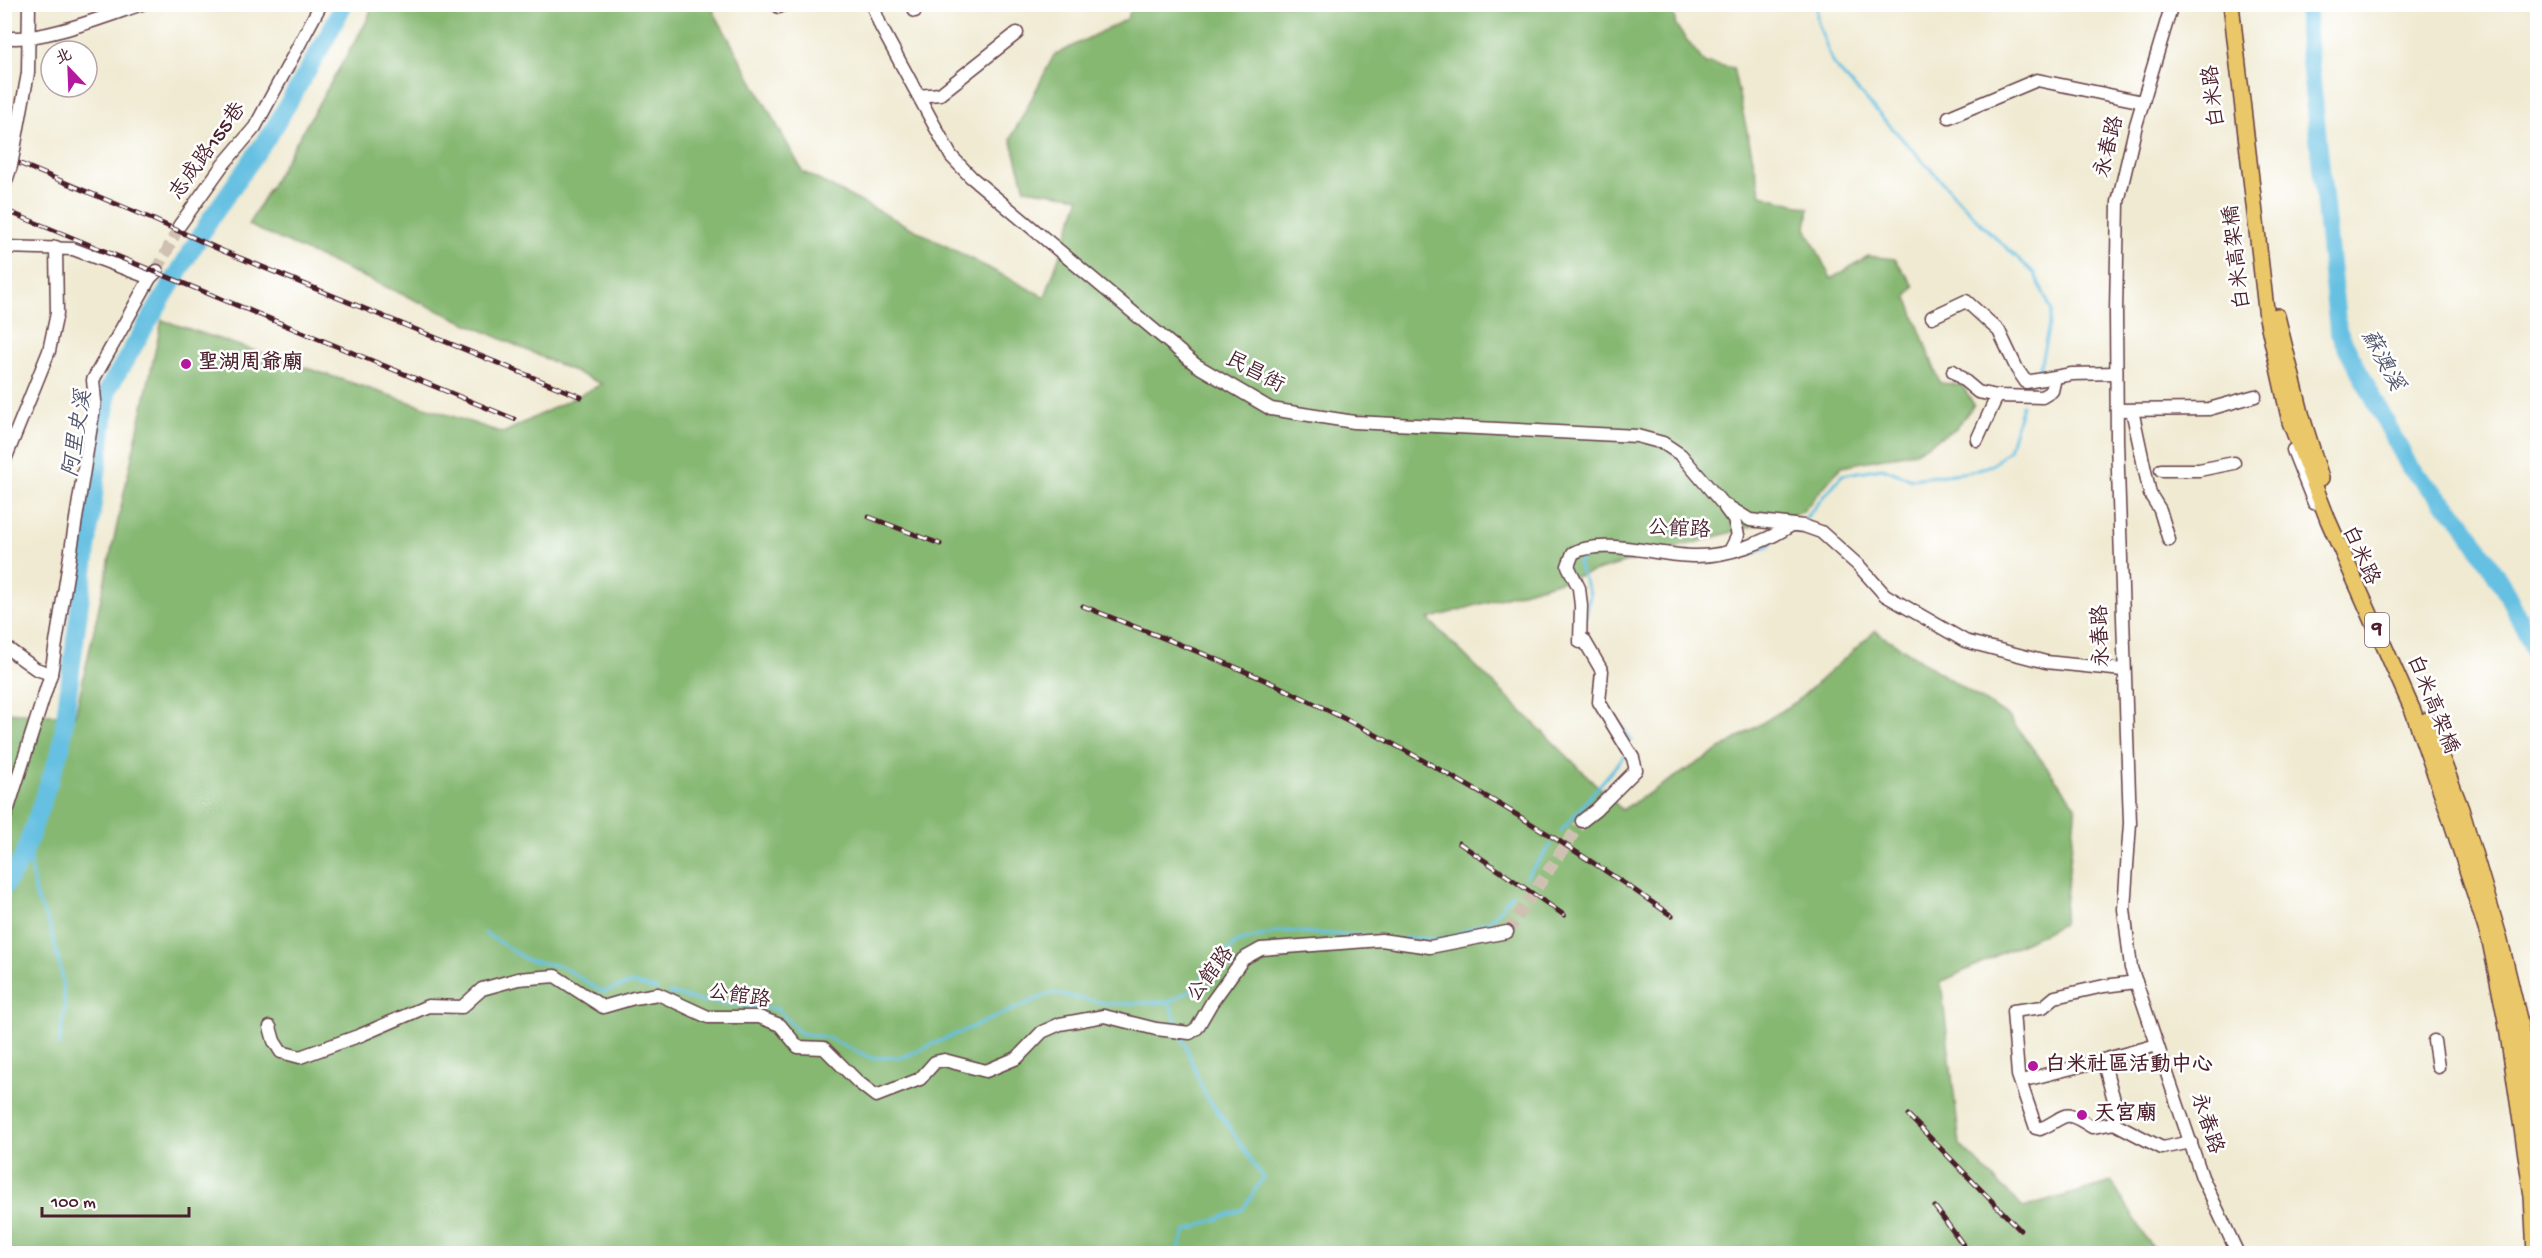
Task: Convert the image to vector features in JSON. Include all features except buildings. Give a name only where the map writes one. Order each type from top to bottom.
[{"type":"main road","name":"白米高架橋","points":[[2231,4],[2267,318],[2290,422],[2310,478],[2413,711],[2490,941],[2506,1021],[2532,1196],[2533,1254]]},
{"type":"main road","name":"白米高架橋","points":[[2241,4],[2277,317],[2302,417],[2319,474],[2422,708],[2461,808],[2500,940],[2519,1019],[2538,1151]]},
{"type":"street","points":[[4,187],[11,166],[28,73],[29,4]]},
{"type":"street","points":[[4,36],[14,39],[77,26],[142,4]]},
{"type":"street","name":"志成路155巷","points":[[179,226],[222,166],[255,127],[321,4]]},
{"type":"street","points":[[778,4],[779,7],[784,4]]},
{"type":"street","name":"民昌街","points":[[872,4],[880,27],[951,156],[971,177],[1196,365],[1271,409],[1354,422],[1637,436],[1663,443],[1681,455],[1721,502],[1750,520],[1792,525]]},
{"type":"street","name":"永春路","points":[[2172,4],[2143,102],[2118,202],[2116,373],[2123,670],[2130,823],[2124,909],[2131,968],[2202,1177],[2238,1254]]},
{"type":"street","name":"白米路","points":[[2225,4],[2262,319],[2284,423],[2302,477],[2408,714],[2445,815],[2484,943],[2503,1034],[2528,1198],[2533,1254]]},
{"type":"street","points":[[918,96],[940,94],[1017,33]]},
{"type":"street","points":[[1948,117],[2037,80],[2143,102]]},
{"type":"street","points":[[4,247],[72,249],[154,274],[93,380],[95,401],[51,674],[4,821]]},
{"type":"street","points":[[4,462],[51,341],[57,313],[56,247]]},
{"type":"street","points":[[1932,317],[1966,301],[1999,331],[2016,369],[2026,382],[2072,374],[2116,373]]},
{"type":"street","points":[[1953,371],[1978,392],[1997,396],[2042,397],[2052,391],[2055,378]]},
{"type":"street","points":[[1977,440],[1997,396]]},
{"type":"street","points":[[2117,410],[2209,409],[2255,396]]},
{"type":"street","points":[[2132,410],[2150,494],[2160,510],[2169,540]]},
{"type":"street","points":[[2161,470],[2199,470],[2234,463]]},
{"type":"street","points":[[1721,502],[1734,520],[1738,535],[1730,551]]},
{"type":"street","points":[[1792,525],[1821,532],[1859,566],[1885,595],[1965,641],[2046,662],[2123,670]]},
{"type":"street","name":"公館路","points":[[1582,821],[1635,770],[1633,758],[1599,702],[1602,671],[1584,640],[1580,642],[1579,588],[1568,566],[1573,553],[1593,548],[1628,548],[1697,556],[1736,551],[1792,525]]},
{"type":"street","points":[[4,646],[36,669],[51,674]]},
{"type":"street","name":"公館路","points":[[270,1027],[274,1041],[282,1052],[300,1057],[428,1006],[462,1007],[482,989],[518,979],[555,976],[603,1007],[658,994],[708,1017],[759,1017],[780,1025],[798,1047],[824,1048],[858,1082],[876,1096],[920,1079],[935,1062],[944,1060],[986,1071],[1017,1058],[1042,1032],[1059,1024],[1104,1016],[1156,1029],[1190,1033],[1197,1028],[1212,1002],[1243,959],[1260,949],[1381,940],[1430,947],[1507,932]]},
{"type":"street","points":[[2136,982],[2104,986],[2055,997],[2043,1007],[2013,1011],[2018,1046],[2018,1075],[2030,1117],[2036,1128],[2045,1127],[2064,1115],[2073,1115],[2092,1127],[2114,1123],[2162,1148],[2191,1142]]},
{"type":"street","points":[[2434,1041],[2438,1067]]},
{"type":"street","points":[[2021,1081],[2157,1045]]},
{"type":"street","points":[[2103,1060],[2114,1100],[2114,1123]]},
{"type":"green space","points":[[372,5],[710,5],[803,172],[1045,297],[1080,197],[1025,189],[1011,138],[1054,55],[1127,19],[1133,5],[1672,5],[1676,26],[1706,65],[1709,63],[1733,68],[1761,195],[1809,208],[1806,228],[1831,279],[1868,256],[1895,259],[1914,286],[1907,297],[1940,383],[1962,385],[1974,405],[1955,429],[1915,452],[1842,466],[1802,512],[1428,619],[1622,810],[1796,702],[1875,631],[2009,717],[2076,806],[2063,924],[1941,982],[1960,1145],[2023,1208],[2112,1182],[2155,1253],[5,1253],[4,712],[75,716],[162,320],[503,433],[602,384],[248,225],[368,19]]},
{"type":"waterway","name":"阿里史溪","points":[[4,887],[22,859],[61,748],[108,389],[211,218],[272,131],[344,4]]},
{"type":"waterway","points":[[1817,4],[1817,20],[1833,64],[1984,227],[2034,273],[2052,311],[2038,376]]},
{"type":"waterway","name":"蘇澳溪","points":[[2307,4],[2307,33],[2338,331],[2410,468],[2462,521],[2504,588],[2538,657]]},
{"type":"waterway","points":[[1803,521],[1842,475],[1882,468],[1911,479],[1969,472],[1992,465],[2009,450],[2022,405]]},
{"type":"waterway","points":[[1734,556],[1754,554],[1772,543]]},
{"type":"waterway","points":[[1584,553],[1578,564],[1590,594],[1586,616]]},
{"type":"waterway","points":[[1594,553],[1671,560]]},
{"type":"waterway","points":[[1619,723],[1632,741]]},
{"type":"waterway","points":[[1561,831],[1626,754]]},
{"type":"waterway","points":[[28,842],[35,895],[50,926],[61,971],[65,1006],[59,1046]]},
{"type":"waterway","points":[[1526,877],[1551,845]]},
{"type":"waterway","points":[[1404,938],[1445,939],[1491,920],[1512,894]]},
{"type":"waterway","points":[[1179,1028],[1169,1002],[1191,990],[1237,942],[1281,931],[1364,936]]},
{"type":"waterway","points":[[485,933],[527,960],[561,966],[602,992],[632,983],[657,990]]},
{"type":"waterway","points":[[669,993],[699,1001],[777,1009],[800,1033],[826,1037],[871,1058],[903,1057],[1051,993],[1110,1004],[1169,1002]]},
{"type":"waterway","points":[[1176,1254],[1186,1231],[1243,1209],[1263,1178],[1205,1095],[1182,1037]]},
{"type":"tunnel","points":[[157,271],[179,226]]},
{"type":"tunnel","points":[[1507,932],[1582,821]]},
{"type":"railway","points":[[4,157],[223,251],[581,397]]},
{"type":"railway","points":[[7,211],[514,419]]},
{"type":"railway","points":[[869,517],[940,544]]},
{"type":"railway","points":[[1083,606],[1256,676],[1382,738],[1529,822],[1672,916]]},
{"type":"railway","points":[[1459,843],[1564,915]]},
{"type":"railway","points":[[1908,1115],[2020,1230]]},
{"type":"railway","points":[[1935,1207],[1970,1254]]},
{"type":"place","name":"聖湖周爺廟","points":[[186,364]]},
{"type":"place","name":"白米社區活動中心","points":[[2033,1066]]},
{"type":"place","name":"天宮廟","points":[[2082,1115]]}]
